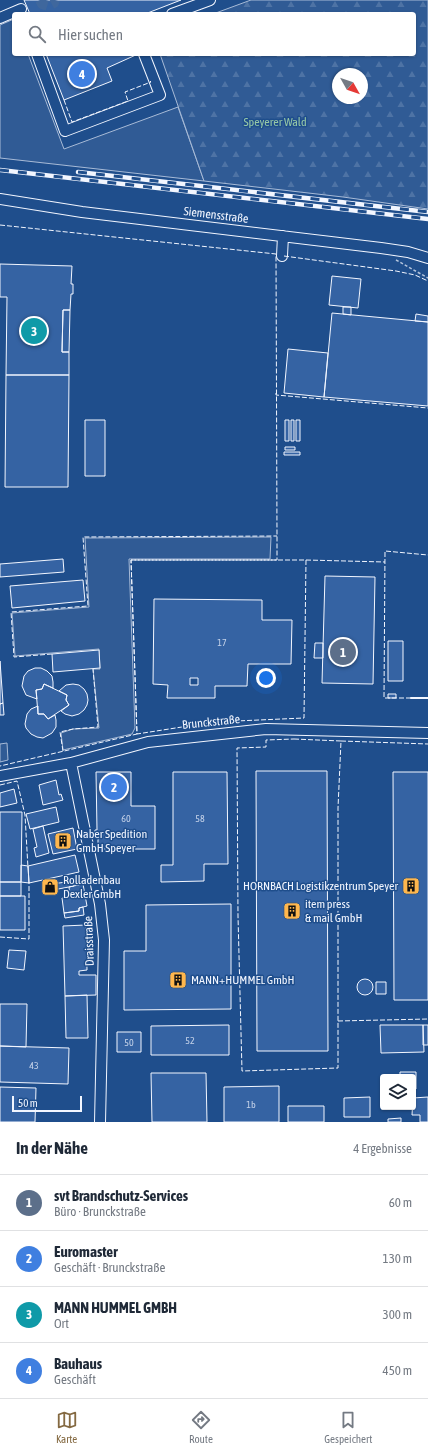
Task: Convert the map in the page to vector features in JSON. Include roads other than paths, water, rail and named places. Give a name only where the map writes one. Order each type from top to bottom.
[{"type":"street","points":[[177,12],[210,0]]},
{"type":"street","points":[[0,18],[20,8]]},
{"type":"street","points":[[38,56],[65,131],[160,95],[145,56]]},
{"type":"street","name":"Siemensstraße","points":[[0,199],[82,212],[381,248],[408,252],[428,258]]},
{"type":"street","points":[[282,256],[283,236]]},
{"type":"street","name":"Brunckstraße","points":[[0,776],[71,763],[148,742],[266,729],[428,733]]},
{"type":"street","name":"Draisstraße","points":[[71,763],[100,904],[104,940],[100,1122]]},
{"type":"tunnel","points":[[40,0],[42,4],[48,6],[54,3],[55,0]]},
{"type":"railway","points":[[0,170],[428,219]]},
{"type":"railway","points":[[78,172],[428,212]]},
{"type":"place","name":"Bauhaus","points":[[82,74]]},
{"type":"place","name":"MANN HUMMEL GMBH","points":[[34,331]]},
{"type":"place","name":"svt Brandschutz-Services","points":[[343,652]]},
{"type":"place","name":"Euromaster","points":[[114,787]]},
{"type":"place","name":"Naber Spedition GmbH Speyer","points":[[63,841]]},
{"type":"place","name":"HORNBACH Logistikzentrum Speyer","points":[[411,886]]},
{"type":"place","name":"Rolladenbau Dexler GmbH","points":[[50,887]]},
{"type":"place","name":"item press & mail GmbH","points":[[292,911]]},
{"type":"place","name":"MANN+HUMMEL GmbH","points":[[178,980]]},
{"type":"park label","name":"Speyerer Wald","points":[[275,122]]}]
